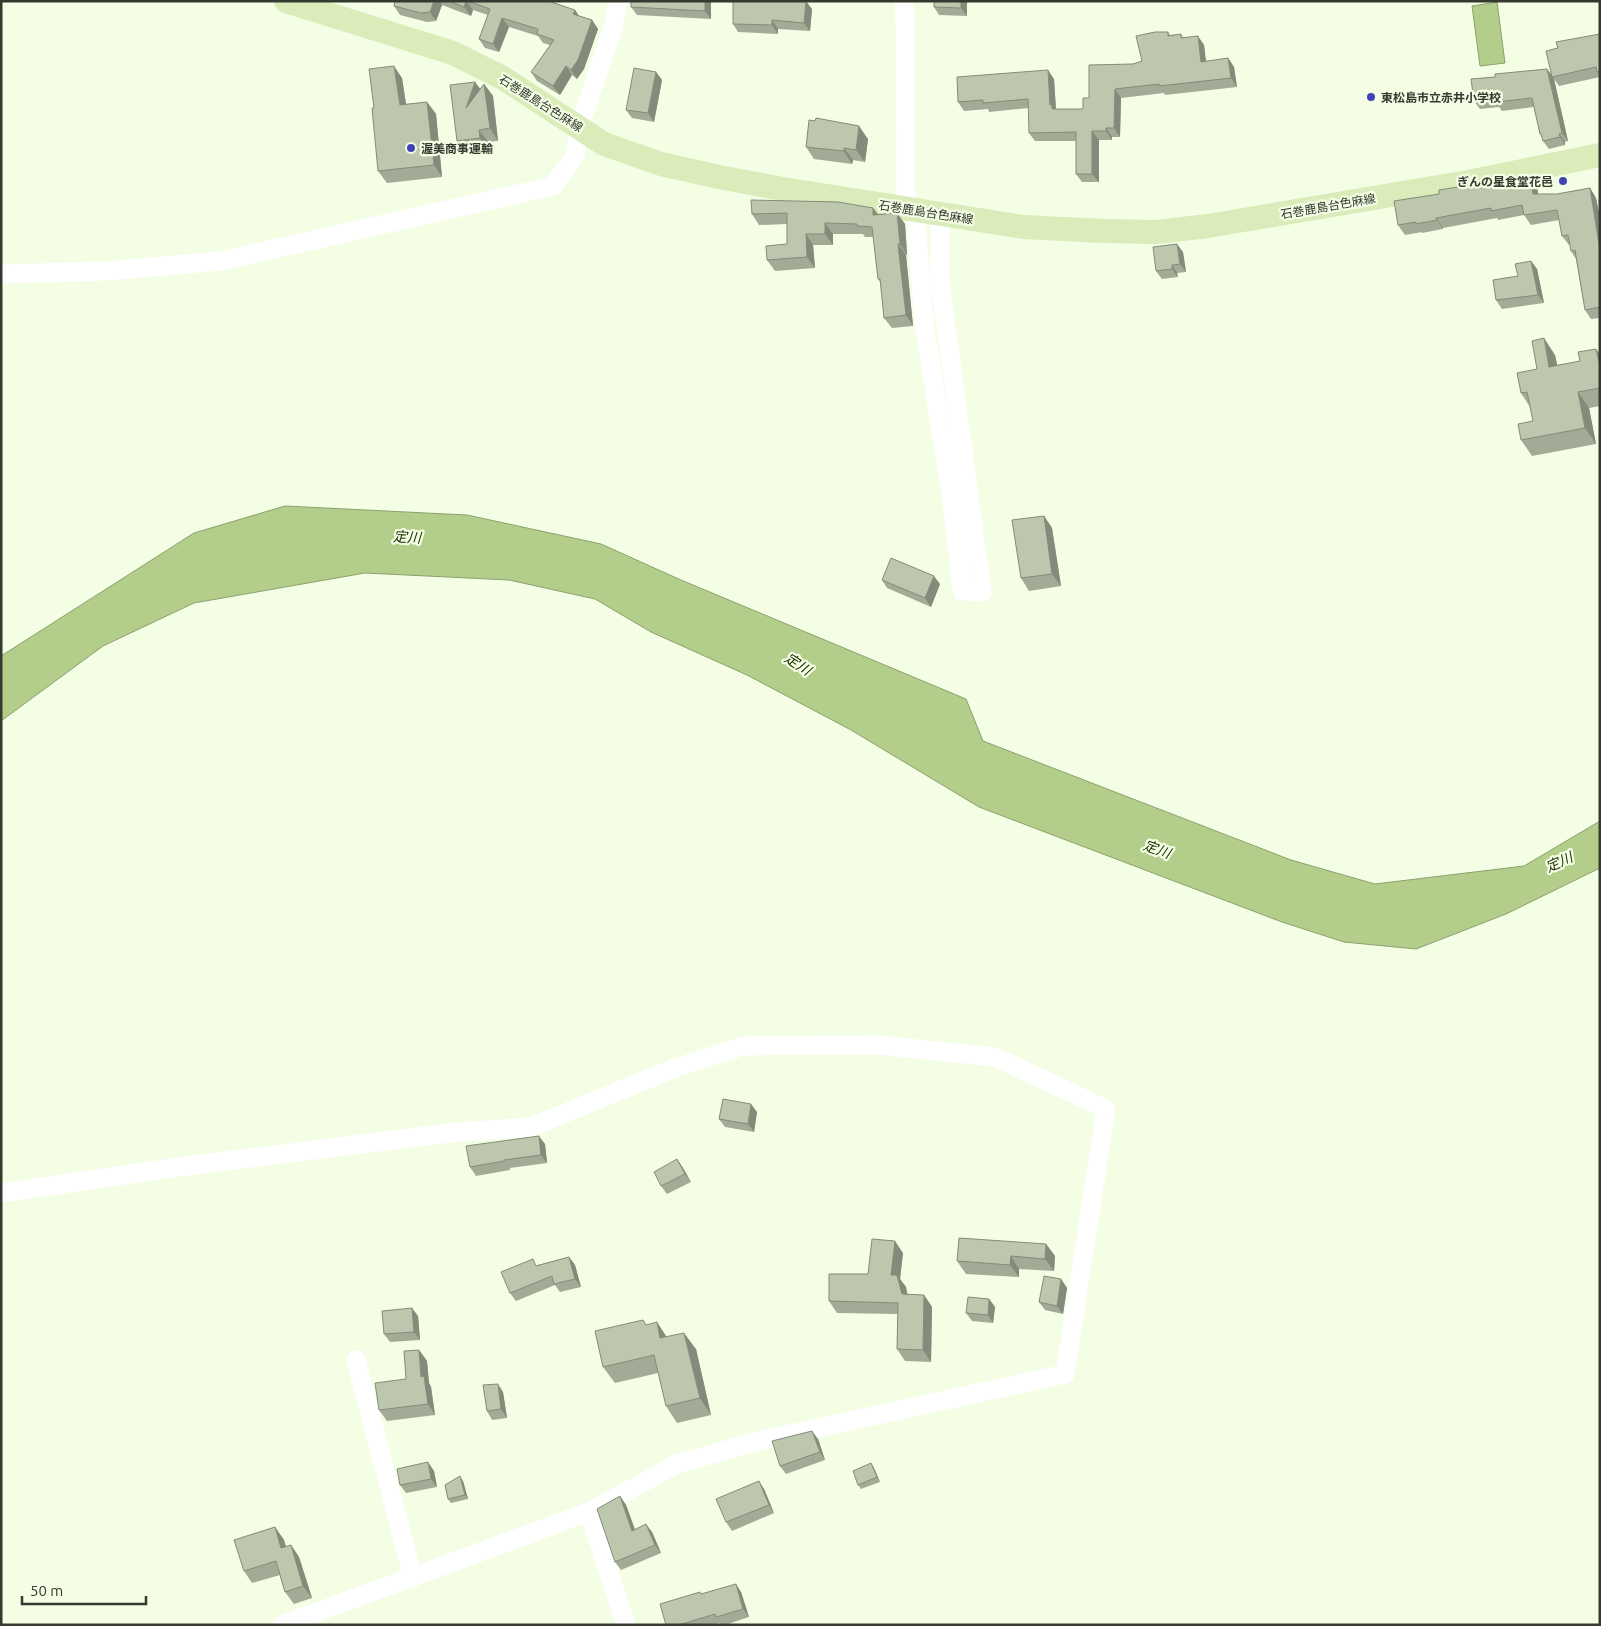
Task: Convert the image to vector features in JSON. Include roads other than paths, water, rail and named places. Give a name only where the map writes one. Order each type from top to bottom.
[{"type":"main road","name":"石巻鹿島台色麻線","points":[[286,1],[453,53],[503,78],[604,144],[661,164],[783,189],[1023,227],[1156,232],[1217,225],[1468,182],[1600,155]]},
{"type":"street","points":[[1,274],[107,271],[221,261],[553,186],[575,156],[579,127],[613,28],[618,1]]},
{"type":"street","points":[[904,1],[910,210],[925,330],[952,500],[962,591],[982,592],[940,282],[940,215]]},
{"type":"street","points":[[1,1194],[215,1163],[458,1132],[531,1127],[675,1068],[749,1045],[879,1045],[995,1057],[1106,1109],[1066,1374],[758,1441],[677,1464],[589,1512],[282,1625]]},
{"type":"street","points":[[356,1360],[413,1578]]},
{"type":"street","points":[[589,1512],[626,1625]]},
{"type":"water","points":[[1497,2],[1505,63],[1480,66],[1472,6]]},
{"type":"water","name":"定川","points":[[285,506],[467,515],[601,544],[681,580],[966,699],[983,741],[1291,860],[1375,884],[1524,866],[1600,821],[1600,868],[1506,914],[1416,949],[1344,942],[1282,922],[979,807],[851,730],[747,675],[651,632],[595,599],[509,580],[365,573],[194,603],[103,646],[1,721],[1,656],[194,533]]},
{"type":"place","name":"東松島市立赤井小学校","points":[[1371,97]]},
{"type":"place","name":"渥美商事運輸","points":[[411,148]]},
{"type":"place","name":"ぎんの星食堂花邑","points":[[1563,181]]}]
